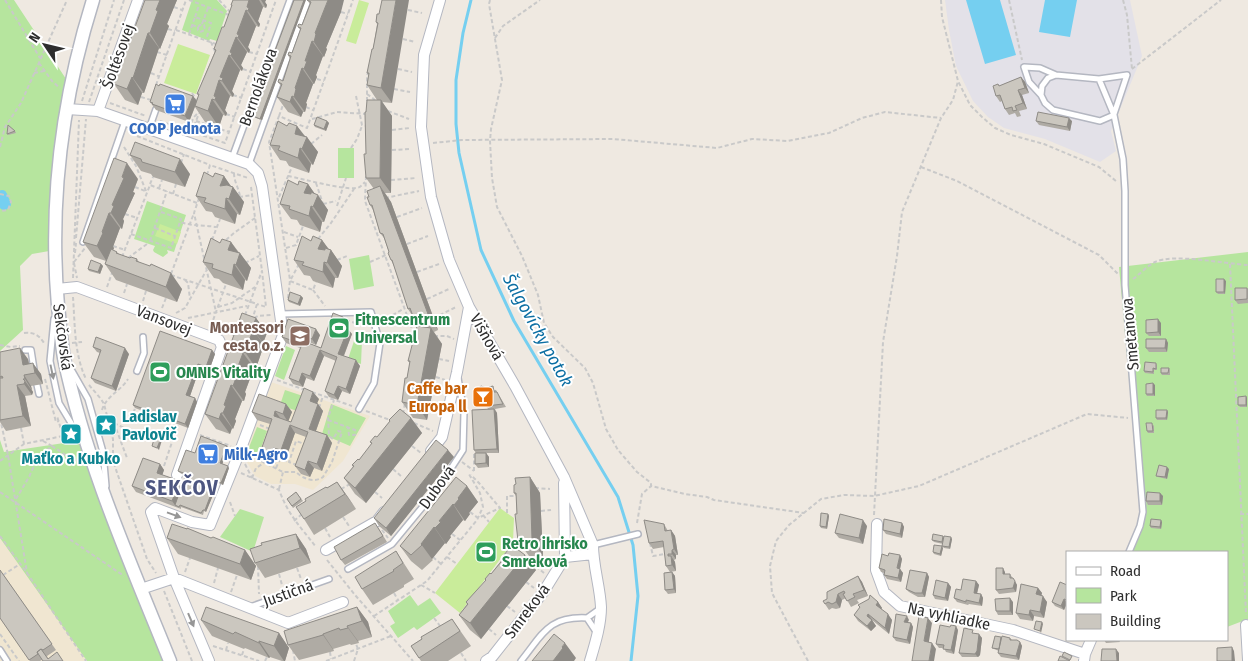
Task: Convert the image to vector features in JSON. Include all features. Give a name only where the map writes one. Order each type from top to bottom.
[{"type":"street","name":"Sekčovská","points":[[93,0],[85,26],[70,95],[77,109],[58,165],[55,250],[64,357],[91,459],[170,661]]},
{"type":"street","name":"Šoltésovej","points":[[98,111],[138,0]]},
{"type":"street","name":"Višňová","points":[[440,0],[424,55],[421,127],[431,197],[449,260],[469,307],[515,386],[564,477],[593,549],[601,607],[598,634],[590,661]]},
{"type":"street","points":[[77,109],[98,111],[249,164],[258,174],[262,186],[283,335],[210,525],[192,522],[155,508],[151,512],[179,577],[209,661]]},
{"type":"street","name":"Vansovej","points":[[57,288],[77,287],[219,340],[222,347],[177,476]]},
{"type":"street","name":"Dubová","points":[[423,456],[442,437],[469,307]]},
{"type":"street","points":[[564,477],[565,558],[593,549]]},
{"type":"street","name":"Dubová","points":[[325,554],[375,522],[392,501]]},
{"type":"street","name":"Na vyhliadke","points":[[877,524],[876,570],[884,592],[900,606],[1013,630],[1085,657]]},
{"type":"street","name":"Smreková","points":[[486,661],[492,657],[544,591],[565,558]]},
{"type":"street","points":[[141,589],[158,578],[179,577]]},
{"type":"street","name":"Justičná","points":[[179,577],[247,608],[288,623],[342,602]]},
{"type":"street","points":[[1246,624],[1248,660]]},
{"type":"street","points":[[1085,657],[1091,641]]},
{"type":"lane","name":"Bernolákova","points":[[232,158],[290,0]]},
{"type":"lane","name":"Bernolákova","points":[[249,164],[308,0]]},
{"type":"lane","points":[[1024,67],[1040,68],[1056,75],[1099,78],[1127,75],[1114,115],[1100,121],[1053,110],[1045,103],[1041,95],[1029,82],[1024,67]]},
{"type":"lane","points":[[1041,95],[1042,86],[1048,78],[1056,75]]},
{"type":"lane","name":"Smetanova","points":[[1099,78],[1114,115],[1123,159],[1125,283],[1143,512],[1140,526],[1129,551]]},
{"type":"lane","points":[[149,129],[156,109]]},
{"type":"lane","points":[[85,243],[125,121]]},
{"type":"lane","points":[[57,288],[50,361],[59,403],[91,459]]},
{"type":"lane","points":[[280,314],[371,312],[380,343],[374,383],[359,408]]},
{"type":"lane","points":[[137,371],[144,353],[143,337]]},
{"type":"lane","points":[[25,347],[31,350],[36,376]]},
{"type":"lane","points":[[64,357],[88,399],[103,452],[107,502]]},
{"type":"lane","name":"Dubová","points":[[348,569],[392,544],[439,487],[463,450],[464,412],[457,372]]},
{"type":"lane","points":[[37,385],[39,394]]},
{"type":"lane","points":[[593,549],[638,534]]},
{"type":"lane","name":"Justičná","points":[[247,608],[329,579]]},
{"type":"lane","points":[[598,634],[588,618],[601,607]]},
{"type":"lane","name":"Smreková","points":[[521,661],[546,630],[558,620],[588,618]]},
{"type":"lane","points":[[0,650],[7,661]]},
{"type":"path","points":[[5,0],[40,60],[44,71],[52,81],[70,95]]},
{"type":"path","points":[[0,147],[5,127],[20,103],[67,0]]},
{"type":"path","points":[[114,0],[77,109],[72,287],[76,343],[81,369],[88,383],[104,404],[112,439],[113,462],[147,559],[158,578],[192,661]]},
{"type":"path","points":[[84,280],[77,278],[74,262],[77,109],[124,0]]},
{"type":"path","points":[[154,92],[186,0]]},
{"type":"path","points":[[189,0],[234,16],[219,0]]},
{"type":"path","points":[[113,97],[110,104],[226,143],[276,0]]},
{"type":"path","points":[[279,116],[308,128],[353,0]]},
{"type":"path","points":[[490,0],[489,4],[502,80],[490,141],[492,178],[497,207],[526,264],[538,295],[544,323],[553,337],[584,368],[593,383],[606,429],[618,450],[636,472],[651,483],[650,486]]},
{"type":"path","points":[[495,38],[503,26],[540,0]]},
{"type":"path","points":[[941,0],[942,17],[958,81],[970,105],[995,128],[1011,135],[1044,144],[1099,167],[1118,182],[1125,191]]},
{"type":"path","points":[[1009,0],[1024,67]]},
{"type":"path","points":[[1123,0],[1127,15],[1132,70],[1221,0]]},
{"type":"path","points":[[189,34],[200,4]]},
{"type":"path","points":[[266,6],[273,9]]},
{"type":"path","points":[[174,7],[182,10]]},
{"type":"path","points":[[198,27],[204,20],[208,7]]},
{"type":"path","points":[[408,10],[422,13]]},
{"type":"path","points":[[341,12],[348,14]]},
{"type":"path","points":[[195,17],[211,23],[206,40]]},
{"type":"path","points":[[202,24],[209,31]]},
{"type":"path","points":[[192,25],[198,27],[200,32]]},
{"type":"path","points":[[259,25],[266,28]]},
{"type":"path","points":[[168,29],[217,44]]},
{"type":"path","points":[[198,37],[200,32],[203,32],[205,29]]},
{"type":"path","points":[[403,39],[415,42]]},
{"type":"path","points":[[211,42],[218,60]]},
{"type":"path","points":[[157,52],[167,55]]},
{"type":"path","points":[[249,52],[257,54]]},
{"type":"path","points":[[326,52],[334,54]]},
{"type":"path","points":[[362,125],[367,128],[367,84],[370,64]]},
{"type":"path","points":[[398,69],[412,72]]},
{"type":"path","points":[[243,70],[251,72]]},
{"type":"path","points":[[34,72],[44,71]]},
{"type":"path","points":[[151,73],[160,76]]},
{"type":"path","points":[[316,79],[324,82]]},
{"type":"path","points":[[877,524],[873,513],[884,342],[902,212],[941,118],[953,100],[958,81]]},
{"type":"path","points":[[367,84],[373,85]]},
{"type":"path","points":[[394,89],[410,92]]},
{"type":"path","points":[[192,92],[198,103]]},
{"type":"path","points":[[367,94],[381,106]]},
{"type":"path","points":[[233,95],[242,98]]},
{"type":"path","points":[[351,148],[358,139],[362,125],[356,96]]},
{"type":"path","points":[[141,97],[151,100]]},
{"type":"path","points":[[284,102],[270,142],[290,281],[288,299]]},
{"type":"path","points":[[306,107],[314,110]]},
{"type":"path","points":[[386,109],[409,119]]},
{"type":"path","points":[[179,127],[191,123],[192,118],[200,111],[192,132]]},
{"type":"path","points":[[381,111],[391,112]]},
{"type":"path","points":[[311,119],[336,112],[367,114]]},
{"type":"path","points":[[423,144],[462,140],[613,139],[716,148],[752,139],[787,141],[829,133],[862,118],[885,112],[941,118]]},
{"type":"path","points":[[226,114],[235,117]]},
{"type":"path","points":[[192,118],[229,132]]},
{"type":"path","points":[[392,130],[410,128]]},
{"type":"path","points":[[129,133],[250,179]]},
{"type":"path","points":[[308,146],[322,135]]},
{"type":"path","points":[[120,156],[124,146],[136,166],[147,192]]},
{"type":"path","points":[[161,154],[164,146]]},
{"type":"path","points":[[271,154],[275,146]]},
{"type":"path","points":[[392,150],[411,149]]},
{"type":"path","points":[[178,170],[184,154]]},
{"type":"path","points":[[207,175],[210,165]]},
{"type":"path","points":[[279,199],[292,167]]},
{"type":"path","points":[[920,167],[957,181],[1099,255],[1125,283],[1154,262],[1165,260],[1204,260],[1248,265]]},
{"type":"path","points":[[366,169],[365,201],[386,255],[403,308],[415,337],[421,337]]},
{"type":"path","points":[[234,173],[240,197]]},
{"type":"path","points":[[288,176],[354,189],[361,187],[366,182]]},
{"type":"path","points":[[132,261],[120,257],[125,250],[153,177]]},
{"type":"path","points":[[337,206],[346,178]]},
{"type":"path","points":[[366,178],[371,178]]},
{"type":"path","points":[[391,180],[416,178]]},
{"type":"path","points":[[302,179],[305,185]]},
{"type":"path","points":[[159,188],[162,180]]},
{"type":"path","points":[[316,182],[323,204]]},
{"type":"path","points":[[173,194],[176,184]]},
{"type":"path","points":[[150,185],[197,203]]},
{"type":"path","points":[[135,187],[147,192]]},
{"type":"path","points":[[251,187],[266,307]]},
{"type":"path","points":[[317,240],[354,189]]},
{"type":"path","points":[[366,190],[370,193]]},
{"type":"path","points":[[150,241],[167,191]]},
{"type":"path","points":[[380,197],[385,198],[419,191]]},
{"type":"path","points":[[200,193],[171,275],[266,307],[273,310],[273,314],[258,316],[252,320],[257,304]]},
{"type":"path","points":[[0,194],[9,196],[11,202],[8,210],[0,212]]},
{"type":"path","points":[[233,198],[252,195]]},
{"type":"path","points":[[318,205],[336,201]]},
{"type":"path","points":[[397,217],[422,208]]},
{"type":"path","points":[[131,234],[171,248],[181,219],[161,212]]},
{"type":"path","points":[[194,213],[216,312]]},
{"type":"path","points":[[282,220],[284,213]]},
{"type":"path","points":[[125,214],[137,218]]},
{"type":"path","points":[[210,244],[220,218]]},
{"type":"path","points":[[222,244],[255,218]]},
{"type":"path","points":[[180,222],[189,225],[196,224],[216,227]]},
{"type":"path","points":[[286,248],[296,244],[303,226]]},
{"type":"path","points":[[155,228],[175,236]]},
{"type":"path","points":[[284,232],[299,238]]},
{"type":"path","points":[[407,244],[428,236]]},
{"type":"path","points":[[74,262],[85,243]]},
{"type":"path","points":[[126,259],[148,244]]},
{"type":"path","points":[[113,246],[125,250]]},
{"type":"path","points":[[204,260],[207,252]]},
{"type":"path","points":[[370,262],[386,255]]},
{"type":"path","points":[[242,267],[244,264],[260,256]]},
{"type":"path","points":[[331,262],[348,256]]},
{"type":"path","points":[[205,265],[210,257]]},
{"type":"path","points":[[290,281],[302,257]]},
{"type":"path","points":[[417,272],[439,264]]},
{"type":"path","points":[[1230,264],[1246,624]]},
{"type":"path","points":[[176,314],[184,308],[206,271]]},
{"type":"path","points":[[243,319],[262,271]]},
{"type":"path","points":[[106,288],[113,272]]},
{"type":"path","points":[[185,280],[188,284],[190,298]]},
{"type":"path","points":[[290,281],[313,290],[328,313]]},
{"type":"path","points":[[313,290],[316,282]]},
{"type":"path","points":[[127,284],[123,294],[130,297]]},
{"type":"path","points":[[210,326],[226,284]]},
{"type":"path","points":[[217,308],[232,303],[255,288]]},
{"type":"path","points":[[427,299],[449,289]]},
{"type":"path","points":[[143,301],[146,291]]},
{"type":"path","points":[[162,308],[166,298]]},
{"type":"path","points":[[136,299],[149,304]]},
{"type":"path","points":[[338,318],[355,323],[392,316],[412,303]]},
{"type":"path","points":[[156,306],[196,321]]},
{"type":"path","points":[[188,318],[248,306]]},
{"type":"path","points":[[434,318],[456,307]]},
{"type":"path","points":[[410,325],[418,322]]},
{"type":"path","points":[[219,329],[236,336],[240,326],[228,332]]},
{"type":"path","points":[[24,333],[30,332],[41,337],[45,346]]},
{"type":"path","points":[[230,340],[232,334]]},
{"type":"path","points":[[432,336],[447,336],[456,340]]},
{"type":"path","points":[[263,344],[272,348],[273,339]]},
{"type":"path","points":[[72,343],[82,342]]},
{"type":"path","points":[[0,345],[25,347]]},
{"type":"path","points":[[439,360],[452,362]]},
{"type":"path","points":[[267,376],[395,421]]},
{"type":"path","points":[[436,378],[448,380]]},
{"type":"path","points":[[45,379],[56,422],[59,421]]},
{"type":"path","points":[[102,410],[104,404],[110,397],[119,392],[128,379]]},
{"type":"path","points":[[318,409],[323,396]]},
{"type":"path","points":[[264,454],[261,461],[264,463],[283,472],[296,472],[298,475],[317,481],[326,474],[342,432],[338,431],[333,439],[330,436],[328,420],[334,400]]},
{"type":"path","points":[[403,417],[406,402],[411,403]]},
{"type":"path","points":[[1,460],[24,444],[63,436],[54,405]]},
{"type":"path","points":[[430,407],[443,409]]},
{"type":"path","points":[[132,419],[136,408]]},
{"type":"path","points":[[404,410],[407,416]]},
{"type":"path","points":[[808,661],[772,592],[770,566],[776,541],[789,525],[821,499],[844,495],[874,496],[919,486],[1087,414],[1137,419]]},
{"type":"path","points":[[0,418],[16,499],[27,573]]},
{"type":"path","points":[[328,420],[348,427]]},
{"type":"path","points":[[410,421],[435,432]]},
{"type":"path","points":[[251,422],[273,430]]},
{"type":"path","points":[[127,458],[114,423],[138,435]]},
{"type":"path","points":[[164,466],[178,424]]},
{"type":"path","points":[[21,428],[24,444]]},
{"type":"path","points":[[160,439],[164,429]]},
{"type":"path","points":[[196,434],[238,450]]},
{"type":"path","points":[[41,441],[70,458],[91,459]]},
{"type":"path","points":[[289,462],[296,441],[305,444],[303,451]]},
{"type":"path","points":[[16,499],[29,478],[38,458],[52,446]]},
{"type":"path","points":[[412,446],[423,456]]},
{"type":"path","points":[[474,454],[474,471]]},
{"type":"path","points":[[276,468],[280,459],[298,465],[296,472]]},
{"type":"path","points":[[252,478],[256,468],[264,463]]},
{"type":"path","points":[[393,469],[401,476]]},
{"type":"path","points":[[283,472],[279,490],[286,508],[294,521],[325,554],[374,616],[413,661]]},
{"type":"path","points":[[242,473],[279,490]]},
{"type":"path","points":[[374,616],[427,581],[478,518],[482,507],[480,493],[469,474],[500,508],[478,518]]},
{"type":"path","points":[[338,490],[352,482]]},
{"type":"path","points":[[530,484],[537,489],[550,489]]},
{"type":"path","points":[[650,486],[723,502],[804,513]]},
{"type":"path","points":[[637,523],[642,494],[650,486]]},
{"type":"path","points":[[0,492],[125,577]]},
{"type":"path","points":[[375,492],[382,498]]},
{"type":"path","points":[[507,513],[507,496],[518,496]]},
{"type":"path","points":[[294,521],[306,510]]},
{"type":"path","points":[[541,511],[551,510]]},
{"type":"path","points":[[470,512],[478,518]]},
{"type":"path","points":[[1240,514],[1248,514]]},
{"type":"path","points":[[483,515],[489,522]]},
{"type":"path","points":[[343,517],[349,527]]},
{"type":"path","points":[[375,522],[392,544]]},
{"type":"path","points":[[325,528],[330,538]]},
{"type":"path","points":[[452,534],[460,540]]},
{"type":"path","points":[[0,536],[86,661]]},
{"type":"path","points":[[648,538],[653,556],[665,554],[666,560]]},
{"type":"path","points":[[543,540],[553,539]]},
{"type":"path","points":[[1242,554],[1248,554]]},
{"type":"path","points":[[447,556],[457,564]]},
{"type":"path","points":[[433,557],[441,564]]},
{"type":"path","points":[[179,577],[190,558]]},
{"type":"path","points":[[521,559],[528,558],[544,573]]},
{"type":"path","points":[[258,562],[259,594]]},
{"type":"path","points":[[3,575],[20,564]]},
{"type":"path","points":[[213,586],[218,568]]},
{"type":"path","points":[[297,568],[301,579]]},
{"type":"path","points":[[151,574],[158,578]]},
{"type":"path","points":[[279,574],[282,585]]},
{"type":"path","points":[[231,593],[237,575]]},
{"type":"path","points":[[526,582],[534,588]]},
{"type":"path","points":[[421,585],[435,593]]},
{"type":"path","points":[[394,593],[398,600]]},
{"type":"path","points":[[507,606],[517,614]]},
{"type":"path","points":[[434,618],[440,626]]},
{"type":"path","points":[[489,629],[498,637]]},
{"type":"path","points":[[0,634],[19,661]]},
{"type":"path","points":[[326,661],[391,636]]},
{"type":"path","points":[[201,642],[259,661]]},
{"type":"path","points":[[226,650],[228,643]]},
{"type":"path","points":[[354,661],[358,649],[356,644]]},
{"type":"path","points":[[293,647],[295,661]]},
{"type":"path","points":[[242,655],[244,649]]},
{"type":"path","points":[[330,652],[331,659]]},
{"type":"path","points":[[461,653],[466,661]]},
{"type":"path","points":[[266,661],[267,657]]},
{"type":"shaded area","points":[[945,0],[1130,0],[1142,56],[1111,131],[1116,151],[1100,162],[1045,139],[1004,128],[988,117],[973,101],[956,66]]},
{"type":"shaded area","points":[[271,382],[370,416],[343,461],[313,490],[295,484],[271,484],[255,476],[244,457]]},
{"type":"shaded area","points":[[0,538],[49,605],[87,661],[0,661]]},
{"type":"green space","points":[[0,0],[14,0],[68,82],[55,250],[32,254],[20,266],[23,330],[0,351]]},
{"type":"green space","points":[[192,0],[217,0],[227,11],[217,41],[210,39],[209,41],[182,30]]},
{"type":"green space","points":[[359,0],[369,3],[356,44],[346,41]]},
{"type":"green space","points":[[178,44],[210,55],[196,94],[164,83]]},
{"type":"green space","points":[[338,148],[354,148],[354,178],[338,178]]},
{"type":"green space","points":[[147,201],[186,215],[174,252],[167,250],[168,253],[163,257],[154,252],[155,246],[134,239]]},
{"type":"green space","points":[[160,224],[181,232],[177,244],[155,236]]},
{"type":"green space","points":[[1248,252],[1248,619],[1228,627],[1228,551],[1129,551],[1142,525],[1119,267]]},
{"type":"green space","points":[[369,255],[374,286],[354,290],[349,259]]},
{"type":"green space","points":[[355,338],[362,340],[361,364],[348,359]]},
{"type":"green space","points":[[286,346],[295,350],[284,380],[275,376]]},
{"type":"green space","points":[[285,390],[303,396],[297,411],[280,405]]},
{"type":"green space","points":[[331,404],[366,418],[350,446],[322,434]]},
{"type":"green space","points":[[257,427],[267,431],[259,454],[248,450]]},
{"type":"green space","points":[[0,440],[4,452],[84,440],[172,661],[87,661],[0,538]]},
{"type":"green space","name":"Retro ihrisko Smreková","points":[[500,508],[514,518],[513,542],[460,613],[435,593]]},
{"type":"green space","points":[[240,509],[264,517],[253,552],[220,537]]},
{"type":"green space","points":[[410,595],[418,606],[430,598],[441,613],[417,630],[414,627],[398,638],[390,626],[395,623],[388,611]]},
{"type":"water","points":[[966,0],[1000,0],[1016,55],[985,64]]},
{"type":"water","points":[[1045,0],[1077,0],[1070,37],[1039,32]]},
{"type":"building","points":[[145,0],[160,0],[150,33],[148,33],[133,78],[127,89],[114,84]]},
{"type":"building","points":[[233,0],[249,0],[247,7],[249,8],[248,11],[246,10],[237,34],[239,35],[238,38],[236,37],[230,52],[232,53],[231,56],[229,55],[220,77],[223,78],[222,81],[219,80],[214,96],[216,97],[215,100],[212,99],[208,111],[195,106],[199,94],[197,94],[216,50],[214,49]]},
{"type":"building","points":[[294,0],[304,0],[260,119],[251,115]]},
{"type":"building","points":[[307,0],[328,0],[315,33],[314,42],[312,41],[305,61],[307,61],[304,69],[302,68],[294,97],[292,96],[290,102],[277,97],[282,84],[278,82],[279,79],[283,81],[291,56],[288,55],[289,52],[292,53],[301,28],[298,25],[302,25],[311,2]]},
{"type":"building","points":[[382,0],[396,0],[381,88],[367,85],[369,73],[367,73],[378,23],[376,22],[377,14],[379,14]]},
{"type":"building","points":[[1021,77],[1025,88],[1018,90],[1023,103],[1015,106],[1017,110],[1013,111],[1012,107],[1005,109],[1000,95],[996,96],[993,86],[998,84],[999,86]]},
{"type":"building","name":"COOP Jednota","points":[[156,84],[193,96],[185,116],[150,102]]},
{"type":"building","points":[[367,100],[381,100],[380,178],[366,178],[364,154],[366,154],[365,112]]},
{"type":"building","points":[[1038,112],[1069,118],[1067,127],[1036,121]]},
{"type":"building","points":[[317,117],[327,121],[324,129],[314,125]]},
{"type":"building","points":[[278,121],[287,126],[289,123],[297,126],[295,134],[307,137],[302,149],[300,148],[298,158],[278,150],[280,146],[270,145]]},
{"type":"building","points":[[8,125],[15,131],[7,134]]},
{"type":"building","points":[[135,142],[180,159],[175,172],[142,162],[141,159],[130,155]]},
{"type":"building","points":[[114,158],[127,163],[122,177],[124,178],[112,205],[114,206],[111,213],[109,213],[97,246],[83,242]]},
{"type":"building","points":[[204,172],[213,177],[215,173],[224,176],[220,186],[227,185],[233,187],[229,199],[226,198],[225,209],[204,202],[206,198],[196,196]]},
{"type":"building","points":[[288,180],[298,185],[299,181],[308,184],[304,193],[311,194],[311,192],[318,195],[313,207],[311,206],[309,216],[289,209],[290,206],[280,204]]},
{"type":"building","points":[[380,186],[428,314],[414,319],[410,308],[408,309],[383,234],[380,233],[372,205],[370,205],[367,197],[369,197],[367,191]]},
{"type":"building","points":[[302,236],[311,241],[313,236],[322,240],[318,249],[325,250],[325,248],[331,250],[327,263],[324,262],[323,272],[302,265],[304,262],[294,260]]},
{"type":"building","points":[[211,238],[220,243],[222,239],[231,242],[228,250],[240,253],[236,265],[234,264],[232,275],[212,268],[213,264],[203,262]]},
{"type":"building","points":[[111,249],[116,253],[137,259],[136,261],[150,266],[151,264],[171,273],[166,287],[105,264]]},
{"type":"building","points":[[91,260],[101,264],[98,272],[88,269]]},
{"type":"building","points":[[1216,279],[1224,279],[1224,292],[1216,292]]},
{"type":"building","points":[[1235,288],[1247,288],[1247,299],[1235,300]]},
{"type":"building","points":[[290,292],[301,296],[298,304],[288,300]]},
{"type":"building","points":[[242,313],[256,318],[245,352],[234,377],[236,378],[233,386],[231,385],[224,405],[226,406],[219,419],[205,414]]},
{"type":"building","points":[[333,313],[343,317],[339,326],[348,329],[338,354],[356,360],[346,389],[338,386],[334,395],[325,391],[337,357],[320,350],[310,376],[302,373],[299,382],[289,378],[302,344],[282,337],[288,319],[316,329],[312,339],[305,336],[303,341],[321,348]]},
{"type":"building","points":[[1158,319],[1158,332],[1146,333],[1146,320]]},
{"type":"building","points":[[417,326],[431,328],[417,405],[402,402],[405,378],[407,378],[410,361],[408,361]]},
{"type":"building","points":[[160,331],[212,350],[206,367],[198,364],[186,395],[195,398],[185,424],[133,405]]},
{"type":"building","points":[[96,337],[125,348],[112,386],[91,378],[101,350],[93,347]]},
{"type":"building","points":[[1146,339],[1166,339],[1165,348],[1146,348]]},
{"type":"building","points":[[20,348],[23,365],[33,363],[35,373],[24,375],[24,384],[17,385],[23,416],[0,420],[0,378],[3,378],[2,376],[0,377],[0,352]]},
{"type":"building","points":[[1145,362],[1156,363],[1156,369],[1153,368],[1153,372],[1144,371]]},
{"type":"building","points":[[1161,368],[1169,368],[1168,373],[1161,373]]},
{"type":"building","points":[[1153,383],[1153,394],[1146,394],[1146,384]]},
{"type":"building","points":[[481,386],[489,389],[490,396],[483,402],[484,404],[476,400],[475,391]]},
{"type":"building","points":[[493,386],[494,392],[497,392],[503,404],[486,406],[483,402],[490,396],[489,387]]},
{"type":"building","points":[[304,388],[313,392],[310,401],[318,404],[309,429],[327,435],[317,464],[308,461],[305,470],[295,466],[308,432],[290,425],[281,450],[273,448],[269,457],[260,453],[272,419],[252,412],[259,394],[286,404],[283,414],[275,411],[274,416],[291,422]]},
{"type":"building","points":[[1246,396],[1246,405],[1238,405],[1238,397]]},
{"type":"building","points":[[400,409],[411,418],[355,488],[344,478],[354,466],[352,465],[359,460],[372,443],[370,442],[375,436],[377,437],[389,420]]},
{"type":"building","points":[[494,409],[497,449],[474,450],[472,410]]},
{"type":"building","points":[[1156,410],[1167,410],[1166,418],[1156,418]]},
{"type":"building","points":[[1146,423],[1152,423],[1153,431],[1147,431]]},
{"type":"building","points":[[155,436],[161,438],[157,448],[152,446]]},
{"type":"building","points":[[201,436],[227,446],[220,463],[228,466],[221,483],[216,481],[205,510],[201,513],[175,505],[186,474],[178,471],[186,450],[195,453]]},
{"type":"building","points":[[436,440],[448,450],[386,528],[374,518]]},
{"type":"building","points":[[475,453],[486,453],[486,463],[475,464]]},
{"type":"building","points":[[143,458],[160,464],[157,473],[180,481],[172,501],[132,486]]},
{"type":"building","points":[[1159,465],[1167,467],[1165,477],[1156,476]]},
{"type":"building","points":[[456,477],[467,486],[459,499],[439,521],[441,522],[434,527],[422,545],[411,555],[400,546]]},
{"type":"building","points":[[530,477],[532,540],[518,541],[515,514],[517,514],[516,493],[514,493],[515,478]]},
{"type":"building","points":[[337,482],[345,494],[304,519],[296,507],[306,501],[305,499]]},
{"type":"building","points":[[296,492],[301,499],[292,506],[287,499]]},
{"type":"building","points":[[1147,492],[1160,493],[1160,501],[1146,501]]},
{"type":"building","points":[[821,513],[828,514],[826,527],[820,526]]},
{"type":"building","points":[[840,514],[863,520],[859,538],[835,533]]},
{"type":"building","points":[[884,519],[902,523],[900,534],[883,530]]},
{"type":"building","points":[[1151,519],[1161,520],[1160,527],[1150,526]]},
{"type":"building","points":[[644,520],[664,524],[665,531],[671,530],[674,549],[672,554],[668,554],[668,556],[671,556],[672,565],[666,566],[663,541],[649,543]]},
{"type":"building","points":[[375,523],[383,536],[341,560],[334,547]]},
{"type":"building","points":[[172,524],[211,538],[213,537],[245,550],[240,564],[167,538]]},
{"type":"building","points":[[296,534],[300,548],[255,563],[250,549],[262,545],[261,543]]},
{"type":"building","points":[[933,534],[943,536],[942,542],[932,540]]},
{"type":"building","points":[[944,536],[951,537],[949,547],[942,546]]},
{"type":"building","points":[[934,545],[942,546],[940,554],[933,552]]},
{"type":"building","points":[[513,546],[525,555],[470,623],[459,615],[468,604],[466,602]]},
{"type":"building","points":[[396,551],[403,563],[394,571],[362,589],[355,577]]},
{"type":"building","points":[[889,553],[900,555],[897,568],[900,569],[898,578],[884,575],[885,570],[879,568],[882,554],[888,556]]},
{"type":"building","points":[[996,568],[1003,568],[1003,574],[1010,574],[1010,578],[1013,578],[1015,581],[1013,588],[996,590]]},
{"type":"building","points":[[0,570],[52,644],[43,650],[41,649],[37,652],[38,654],[29,660],[0,618]]},
{"type":"building","points":[[910,570],[927,573],[922,593],[915,593],[906,589]]},
{"type":"building","points":[[672,572],[674,589],[665,590],[664,573]]},
{"type":"building","points":[[858,576],[864,590],[853,594],[855,597],[847,601],[843,594],[845,593],[844,591],[838,594],[836,602],[825,604],[823,601],[827,599],[827,592]]},
{"type":"building","points":[[963,579],[976,581],[974,593],[981,594],[979,603],[966,600],[966,602],[954,598],[956,589],[961,590]]},
{"type":"building","points":[[936,580],[948,583],[945,598],[933,595]]},
{"type":"building","points":[[1060,582],[1066,585],[1066,600],[1064,599],[1061,606],[1052,602]]},
{"type":"building","points":[[1021,584],[1038,588],[1036,594],[1043,596],[1040,612],[1030,610],[1029,615],[1016,613]]},
{"type":"building","points":[[870,595],[878,602],[876,605],[888,614],[885,628],[868,614],[867,616],[872,620],[867,626],[854,615],[860,607],[858,605],[869,599]]},
{"type":"building","points":[[1010,598],[1010,611],[996,611],[995,599]]},
{"type":"building","points":[[206,607],[279,633],[274,646],[259,641],[259,643],[235,632],[233,634],[201,620]]},
{"type":"building","points":[[357,607],[362,621],[347,626],[348,628],[340,630],[339,628],[323,635],[288,645],[284,631]]},
{"type":"building","points":[[896,614],[907,616],[904,622],[911,623],[907,640],[893,637]]},
{"type":"building","points":[[919,616],[928,618],[924,641],[932,643],[929,661],[912,661]]},
{"type":"building","points":[[452,619],[460,631],[419,658],[411,646],[422,639],[421,637]]},
{"type":"building","points":[[1036,621],[1042,622],[1040,631],[1034,629]]},
{"type":"building","points":[[940,625],[956,626],[951,650],[943,649],[944,645],[936,644]]},
{"type":"building","points":[[964,628],[973,630],[972,633],[979,634],[975,654],[959,653]]},
{"type":"building","points":[[554,634],[565,643],[553,661],[532,661]]},
{"type":"building","points":[[995,636],[1001,637],[999,649],[992,648]]},
{"type":"building","points":[[1002,636],[1020,642],[1016,656],[998,653]]},
{"type":"building","points":[[1232,647],[1232,661],[1217,661],[1217,648]]},
{"type":"building","points":[[41,649],[48,659],[57,652],[63,661],[43,661],[37,652]]},
{"type":"building","points":[[1102,649],[1116,649],[1117,661],[1101,661]]},
{"type":"building","points":[[1064,652],[1072,656],[1070,660],[1062,656]]},
{"type":"building","points":[[1060,656],[1070,661],[1058,661]]},
{"type":"waterway","name":"Šalgovícky potok","points":[[471,0],[463,33],[456,80],[456,124],[459,153],[481,250],[514,321],[618,497],[633,545],[638,596],[631,661]]},
{"type":"waterway","points":[[2,195],[6,204],[4,205]]},
{"type":"place","name":"COOP Jednota","points":[[175,104]]},
{"type":"place","name":"Fitnescentrum Universal","points":[[339,328]]},
{"type":"place","name":"Montessori cesta o.z.","points":[[300,336]]},
{"type":"place","name":"OMNIS Vitality","points":[[160,372]]},
{"type":"place","name":"Caffe bar Europa ll","points":[[483,397]]},
{"type":"place","name":"Ladislav Pavlovič","points":[[106,425]]},
{"type":"place","name":"Maťko a Kubko","points":[[71,434]]},
{"type":"place","name":"Milk-Agro","points":[[208,454]]},
{"type":"place","name":"Retro ihrisko Smreková","points":[[486,552]]},
{"type":"district","name":"SEKČOV","points":[[182,488]]}]
